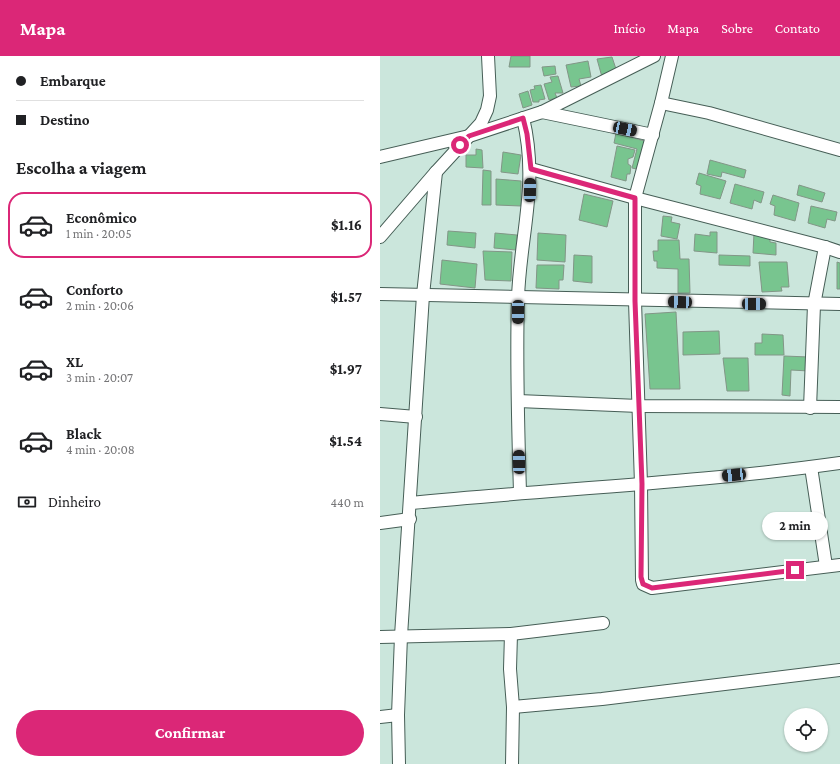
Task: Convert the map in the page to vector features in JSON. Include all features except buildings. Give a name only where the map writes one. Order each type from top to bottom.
[{"type":"street","points":[[380,238],[436,172],[481,123],[487,110],[490,96],[490,70],[488,56]]},
{"type":"street","points":[[380,157],[469,136],[542,112],[654,56]]},
{"type":"street","points":[[672,56],[653,135],[635,198],[635,301],[642,484],[641,577],[643,584],[652,588],[840,565]]},
{"type":"street","points":[[661,104],[709,114],[840,150]]},
{"type":"street","points":[[542,112],[653,135]]},
{"type":"street","points":[[520,492],[518,297],[531,169],[527,134],[523,118]]},
{"type":"street","points":[[531,169],[840,252]]},
{"type":"street","points":[[399,764],[398,715],[401,636],[410,519],[423,295],[436,172]]},
{"type":"street","points":[[810,408],[814,305],[825,247]]},
{"type":"street","points":[[380,294],[814,305],[840,304]]},
{"type":"street","points":[[518,401],[639,406],[840,407]]},
{"type":"street","points":[[380,414],[416,417]]},
{"type":"street","points":[[411,503],[520,492],[642,484],[840,463]]},
{"type":"street","points":[[811,467],[826,566]]},
{"type":"street","points":[[380,523],[410,519]]},
{"type":"street","points":[[380,637],[511,634],[603,623]]},
{"type":"street","points":[[511,634],[510,669],[513,707],[512,764]]},
{"type":"street","points":[[513,707],[602,699],[840,670]]},
{"type":"street","points":[[380,717],[398,715]]},
{"type":"route","points":[[460,145],[469,136],[523,118],[527,134],[531,169],[635,198],[635,301],[640,474],[642,484],[641,577],[643,584],[652,588],[749,577],[795,570]]}]
